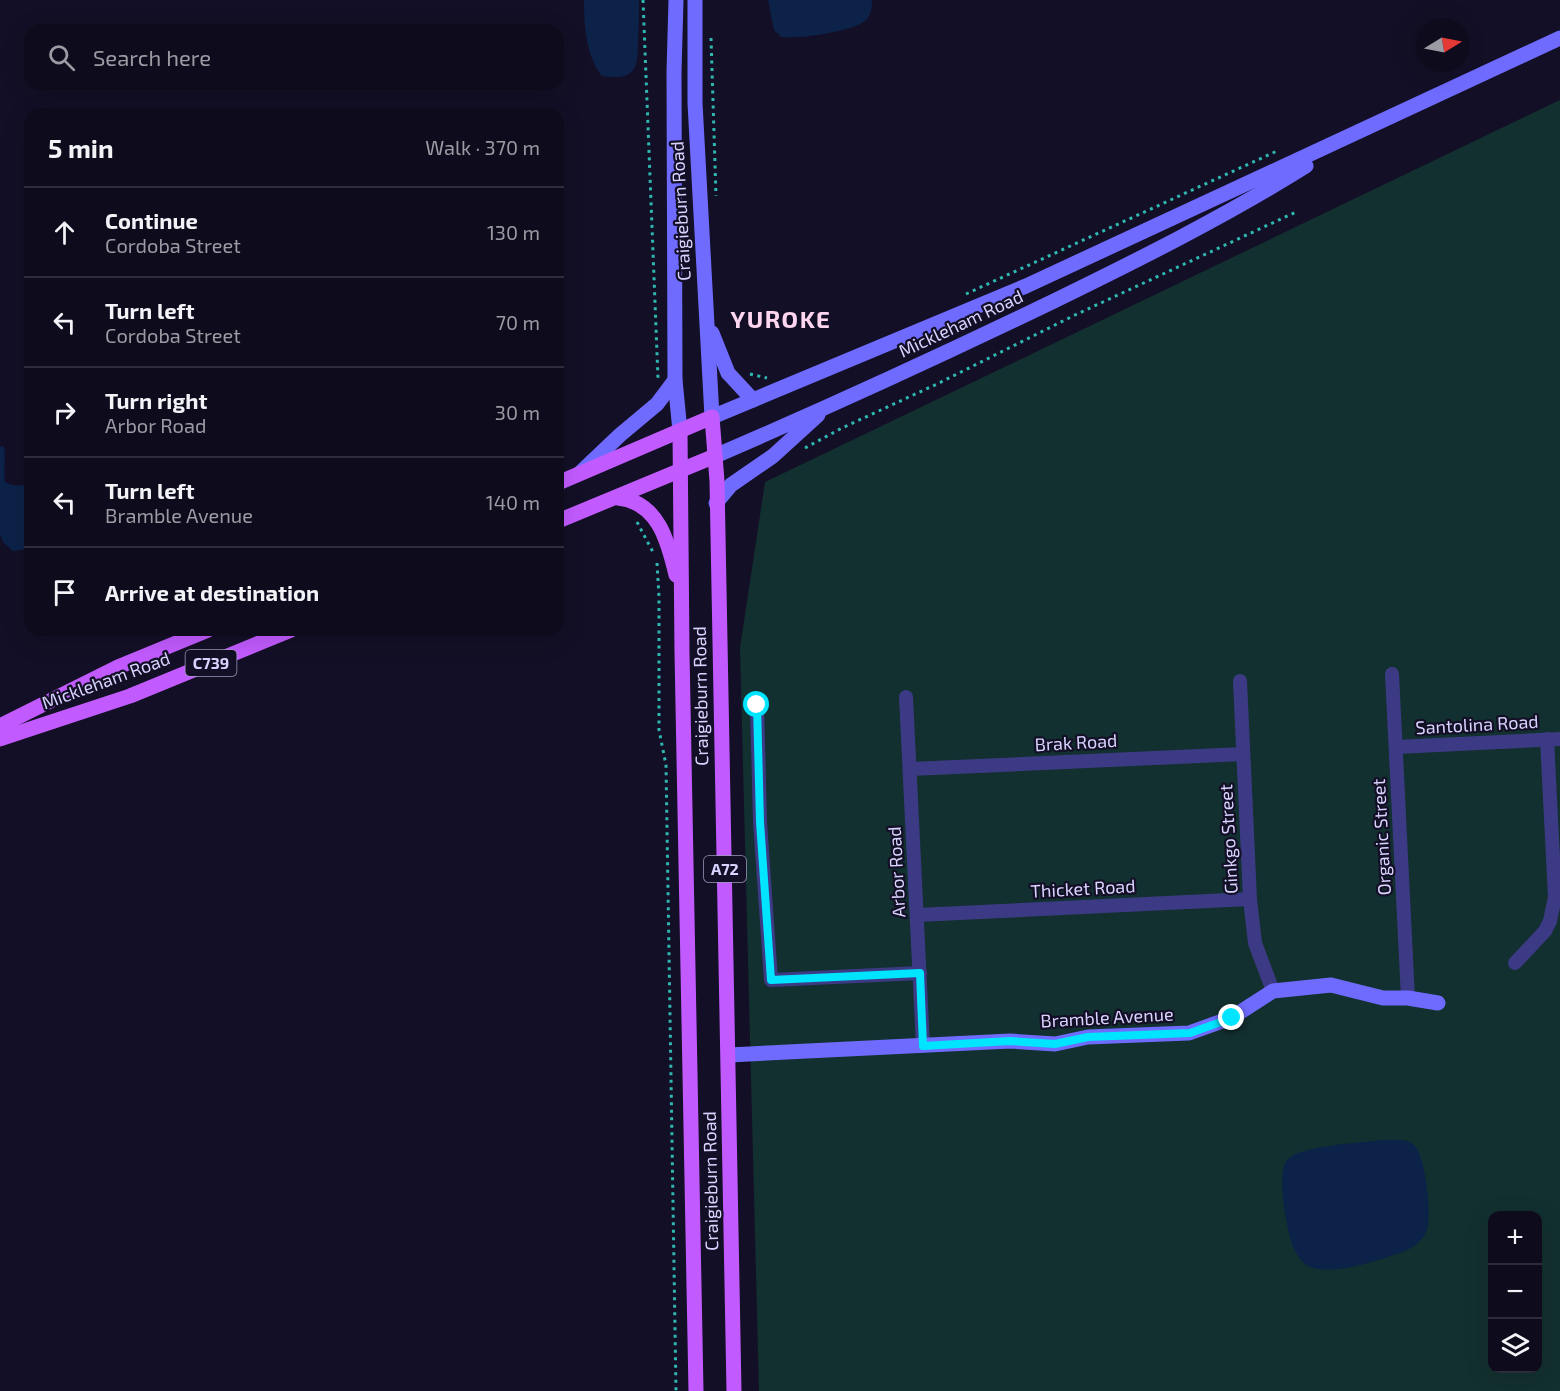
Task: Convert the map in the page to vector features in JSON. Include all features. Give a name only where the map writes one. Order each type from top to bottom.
[{"type":"main road","name":"Mickleham Road","points":[[564,481],[712,417]]},
{"type":"main road","name":"Craigieburn Road","points":[[712,417],[715,456],[729,1055],[734,1391]]},
{"type":"main road","name":"Craigieburn Road","points":[[680,431],[696,1391]]},
{"type":"main road","name":"Mickleham Road","points":[[564,519],[715,456]]},
{"type":"main road","points":[[617,498],[639,503],[649,512],[665,537],[682,598]]},
{"type":"main road","name":"Mickleham Road","points":[[0,726],[118,667],[193,636]]},
{"type":"main road","name":"Mickleham Road","points":[[0,739],[130,696],[276,636]]},
{"type":"street","name":"Craigieburn Road","points":[[676,0],[674,72],[675,380],[680,431]]},
{"type":"street","name":"Craigieburn Road","points":[[695,0],[695,103],[712,417]]},
{"type":"street","name":"Mickleham Road","points":[[712,417],[1026,286],[1560,38]]},
{"type":"street","name":"Mickleham Road","points":[[715,456],[936,358],[1153,253],[1246,203],[1365,130]]},
{"type":"street","points":[[706,316],[728,373],[753,400]]},
{"type":"street","points":[[578,475],[657,404],[675,380]]},
{"type":"street","points":[[716,502],[731,485],[773,456],[827,407]]},
{"type":"street","name":"Organic Street","points":[[1392,674],[1408,998]]},
{"type":"street","name":"Ginkgo Street","points":[[1240,681],[1250,899],[1255,943],[1273,992]]},
{"type":"street","name":"Arbor Road","points":[[906,697],[923,1046]]},
{"type":"street","points":[[757,705],[760,822],[771,980],[920,973]]},
{"type":"street","points":[[1515,963],[1545,931],[1550,921],[1555,897],[1554,739]]},
{"type":"street","name":"Santolina Road","points":[[1396,747],[1554,739]]},
{"type":"street","name":"Brak Road","points":[[910,769],[1243,754]]},
{"type":"street","name":"Thicket Road","points":[[917,915],[1250,899]]},
{"type":"street","name":"Bramble Avenue","points":[[729,1055],[1010,1041],[1055,1044],[1088,1037],[1190,1033],[1232,1018],[1273,992],[1331,985],[1383,998],[1408,998],[1438,1003]]},
{"type":"path","points":[[643,0],[659,376],[657,382]]},
{"type":"path","points":[[711,33],[716,196]]},
{"type":"path","points":[[958,297],[1277,151]]},
{"type":"path","points":[[802,450],[842,428],[937,384],[1075,315],[1296,212]]},
{"type":"path","points":[[750,374],[770,378]]},
{"type":"path","points":[[649,512],[637,522],[656,559],[659,597],[659,730],[666,765],[676,1391]]},
{"type":"green space","points":[[1560,100],[1560,1391],[759,1391],[740,648],[765,482]]},
{"type":"water","points":[[584,0],[639,0],[636,65],[629,74],[614,77],[602,76],[589,50],[585,30]]},
{"type":"water","points":[[768,0],[872,0],[869,17],[858,25],[824,34],[781,37],[774,30]]},
{"type":"water","points":[[4,446],[5,482],[11,485],[24,485],[24,550],[13,551],[3,542],[0,534],[0,447]]},
{"type":"water","points":[[1381,1140],[1406,1141],[1418,1150],[1428,1199],[1429,1212],[1425,1234],[1418,1243],[1407,1250],[1370,1263],[1332,1270],[1307,1266],[1295,1250],[1288,1228],[1282,1188],[1284,1165],[1295,1154],[1306,1151],[1332,1145]]},
{"type":"district","name":"YUROKE","points":[[781,320]]},
{"type":"route","points":[[757,705],[760,822],[771,980],[920,973],[923,1046],[1010,1041],[1055,1044],[1088,1037],[1190,1033],[1232,1018]]}]
